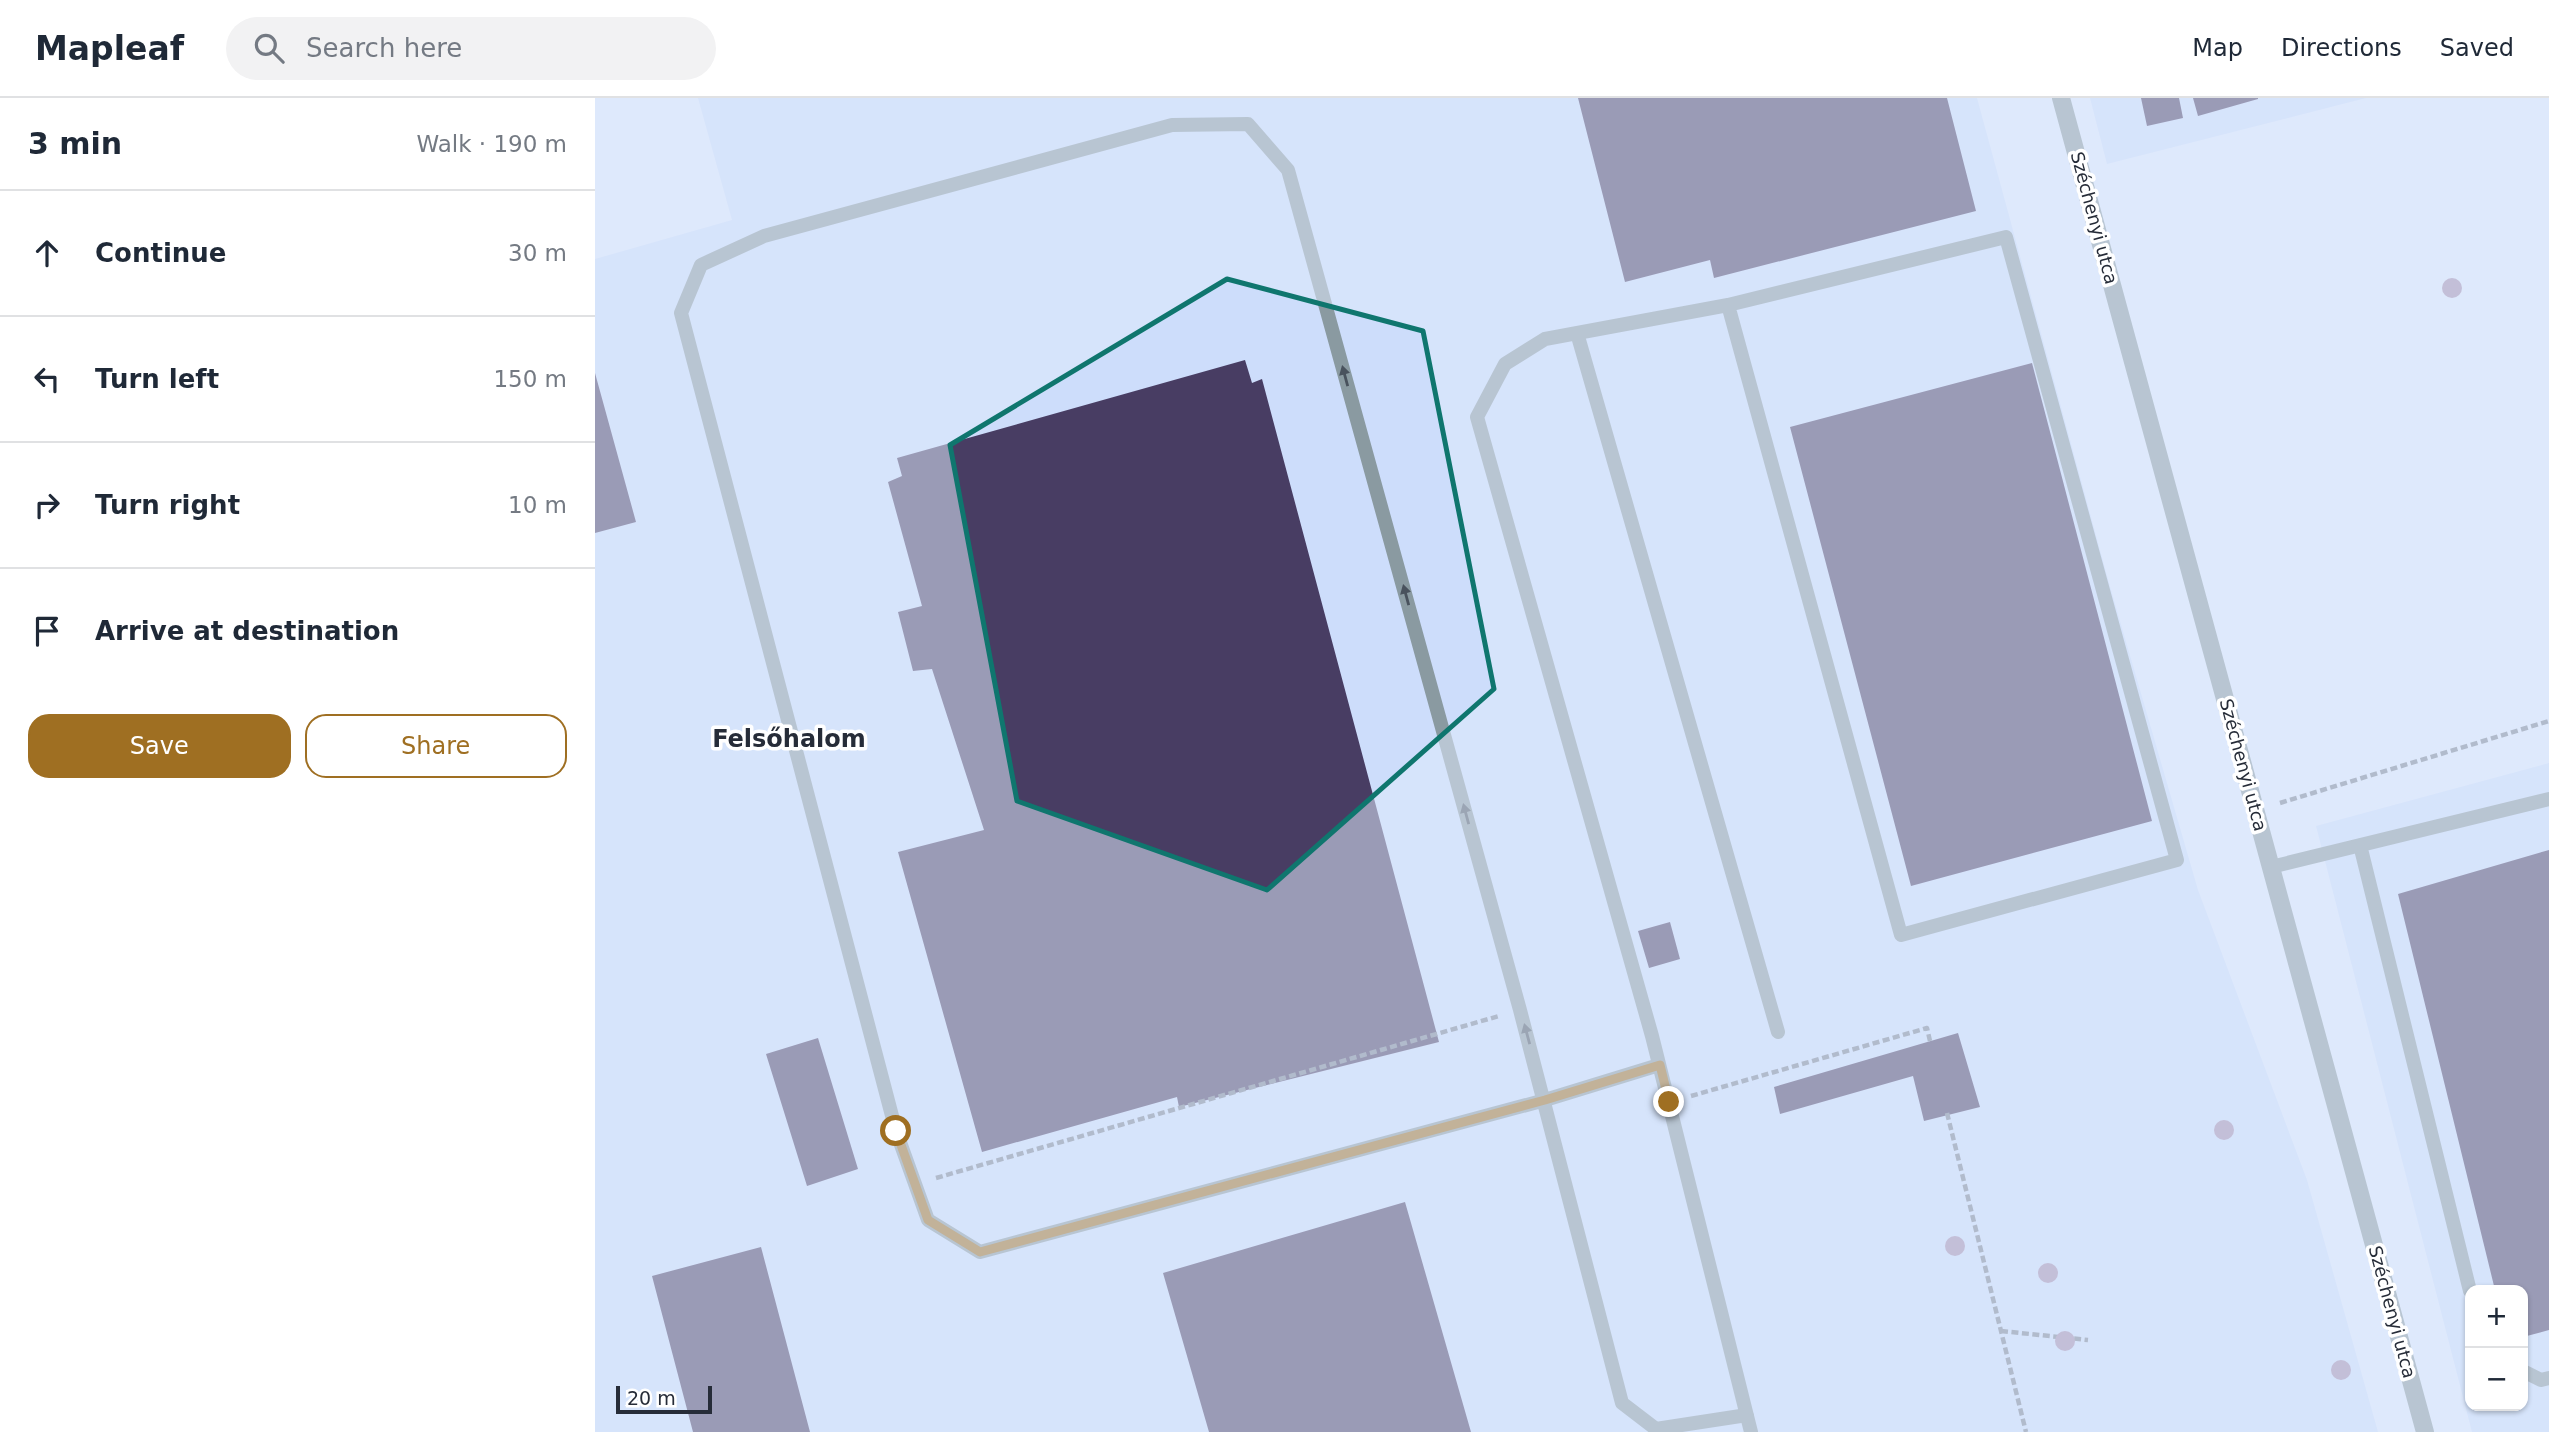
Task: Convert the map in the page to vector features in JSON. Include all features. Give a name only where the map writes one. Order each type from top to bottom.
[{"type":"street","name":"Széchenyi utca","points":[[2061,98],[2425,1432]]},
{"type":"lane","points":[[1660,1065],[1545,1100],[980,1252],[928,1220],[896,1131],[681,313],[701,265],[764,236],[1172,125],[1248,124],[1288,170],[1545,1100],[1622,1403],[1656,1429],[1747,1415]]},
{"type":"lane","points":[[1728,305],[1901,934],[2177,860],[2006,237],[1728,305],[1545,339],[1505,364],[1477,417],[1660,1065],[1751,1432]]},
{"type":"lane","points":[[1577,333],[1778,1032]]},
{"type":"lane","points":[[2271,867],[2549,799]]},
{"type":"lane","points":[[2360,845],[2469,1285]]},
{"type":"lane","points":[[2528,1374],[2540,1380],[2549,1378]]},
{"type":"path","points":[[2255,810],[2549,721]]},
{"type":"path","points":[[915,1184],[1520,1010]]},
{"type":"path","points":[[1669,1102],[1927,1028],[1930,1041]]},
{"type":"path","points":[[1947,1113],[2026,1432]]},
{"type":"path","points":[[2001,1331],[2088,1340]]},
{"type":"highlighted area","points":[[1227,279],[1423,331],[1494,689],[1267,890],[1017,801],[950,445]]},
{"type":"shaded area","points":[[698,98],[1977,98],[2109,583],[2198,890],[2307,1180],[2378,1432],[595,1432],[595,259],[732,220]]},
{"type":"shaded area","points":[[2090,98],[2366,98],[2107,164]]},
{"type":"shaded area","points":[[2549,763],[2549,1432],[2472,1432],[2467,1411],[2528,1411],[2528,1285],[2465,1285],[2465,1405],[2316,826]]},
{"type":"building","points":[[1578,98],[1947,98],[1976,211],[1714,278],[1710,260],[1625,282]]},
{"type":"building","points":[[2141,98],[2179,98],[2183,118],[2147,126]]},
{"type":"building","points":[[2193,98],[2258,98],[2258,99],[2198,116]]},
{"type":"building","points":[[1245,360],[1252,383],[1262,379],[1439,1042],[1179,1107],[1177,1097],[982,1152],[898,852],[984,830],[932,669],[913,671],[898,612],[922,606],[888,482],[902,476],[897,458]]},
{"type":"building","points":[[2032,363],[2152,821],[1911,886],[1790,427]]},
{"type":"building","points":[[595,373],[636,522],[595,533]]},
{"type":"building","points":[[2549,850],[2549,1330],[2528,1336],[2528,1285],[2494,1285],[2398,894]]},
{"type":"building","points":[[1670,922],[1680,959],[1649,968],[1638,931]]},
{"type":"building","points":[[1958,1033],[1980,1107],[1924,1121],[1913,1076],[1780,1114],[1774,1087]]},
{"type":"building","points":[[818,1038],[858,1169],[807,1186],[766,1054]]},
{"type":"building","points":[[1405,1202],[1471,1432],[1209,1432],[1163,1273]]},
{"type":"building","points":[[761,1247],[810,1432],[693,1432],[652,1276]]},
{"type":"district","name":"Felsőhalom","points":[[789,739]]},
{"type":"route","points":[[896,1131],[928,1220],[980,1252],[1545,1100],[1660,1065],[1669,1102]]}]
